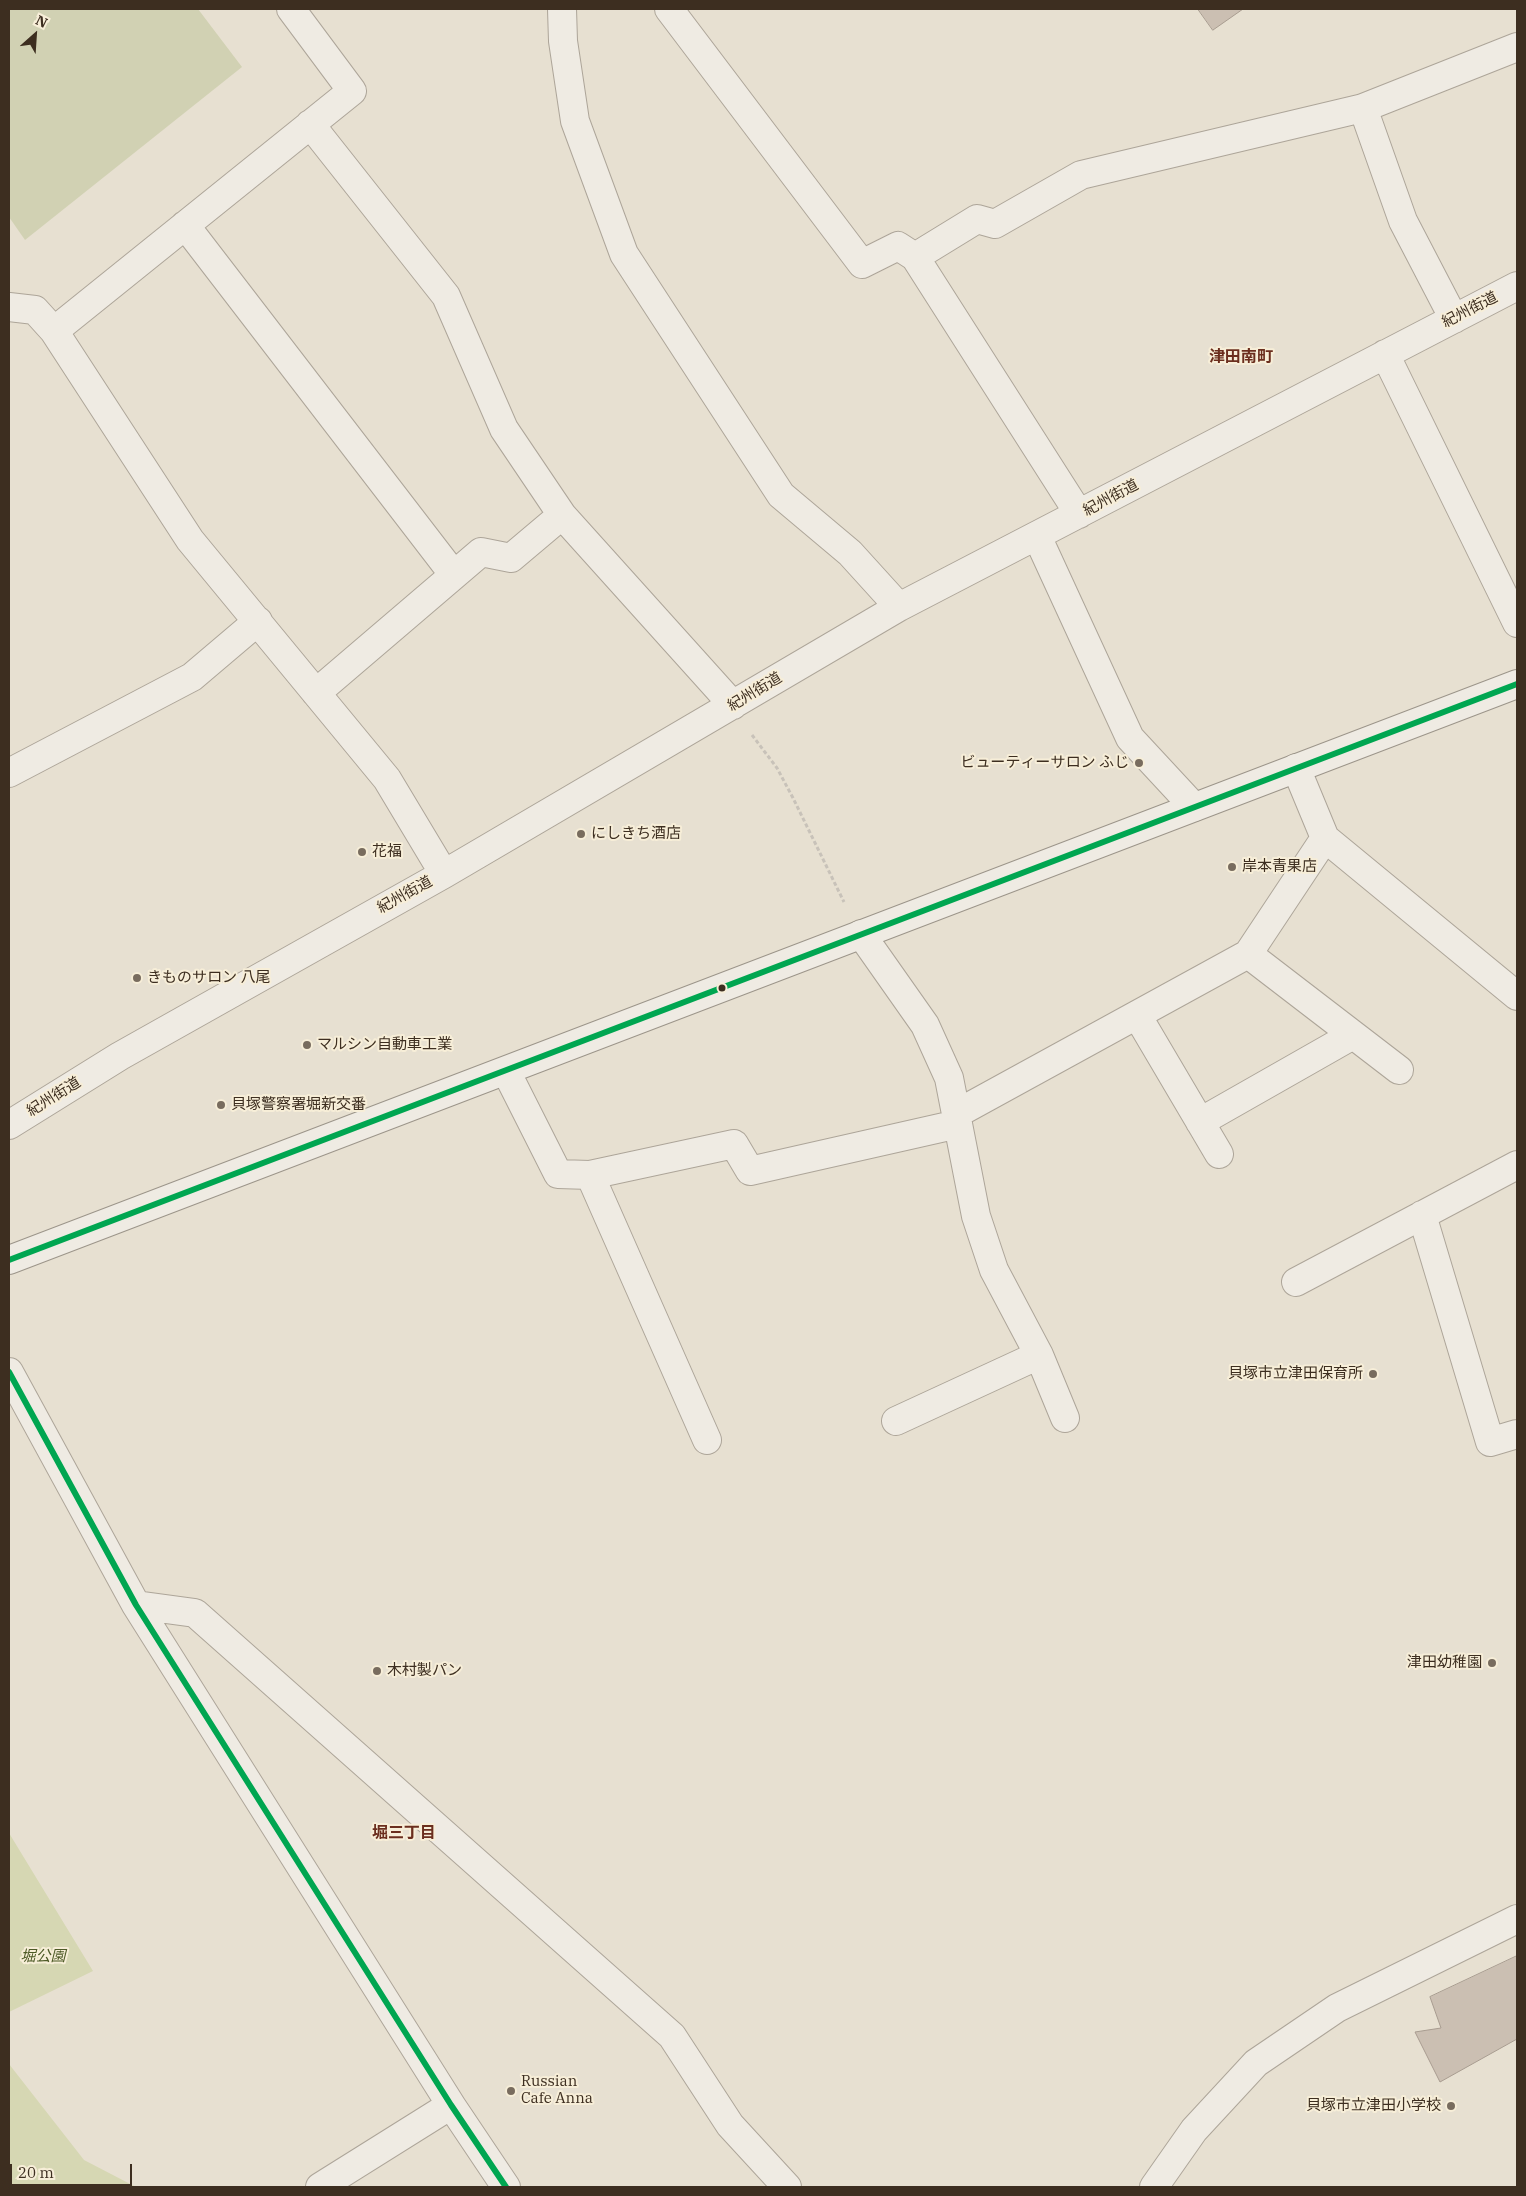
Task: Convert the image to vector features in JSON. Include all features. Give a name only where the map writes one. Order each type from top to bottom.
[{"type":"street","points":[[54,331],[352,91],[291,9]]},
{"type":"street","points":[[562,9],[563,41],[576,121],[624,254],[781,495],[850,553],[899,607]]},
{"type":"street","points":[[669,9],[862,264],[898,246],[915,257],[1079,514]]},
{"type":"street","points":[[915,257],[977,219],[995,224],[1081,175],[1363,108],[1517,47]]},
{"type":"street","points":[[1363,108],[1404,222],[1454,319]]},
{"type":"street","points":[[310,124],[446,296],[504,429],[562,515],[733,705]]},
{"type":"street","points":[[185,226],[454,575]]},
{"type":"street","name":"紀州街道","points":[[9,1125],[120,1056],[444,874],[899,607],[1517,286]]},
{"type":"street","points":[[9,308],[35,310],[54,331],[190,540],[388,779],[444,874]]},
{"type":"street","points":[[1386,354],[1517,623]]},
{"type":"street","points":[[316,693],[481,552],[511,558],[562,515]]},
{"type":"street","points":[[1037,536],[1130,738],[1194,807]]},
{"type":"street","points":[[9,772],[192,677],[258,621]]},
{"type":"street","points":[[9,1260],[1517,684]]},
{"type":"street","points":[[1296,768],[1326,838],[1517,996]]},
{"type":"street","points":[[506,1071],[558,1174],[590,1175],[734,1144],[750,1171],[958,1119],[1137,1015],[1248,954],[1326,838]]},
{"type":"street","points":[[861,934],[925,1025],[949,1078],[976,1216],[994,1270],[1039,1355],[1065,1418]]},
{"type":"street","points":[[1248,954],[1399,1070]]},
{"type":"street","points":[[1137,1015],[1219,1154]]},
{"type":"street","points":[[1200,1122],[1353,1035]]},
{"type":"street","points":[[1296,1282],[1517,1165]]},
{"type":"street","points":[[590,1175],[707,1440]]},
{"type":"street","points":[[1422,1215],[1490,1442],[1517,1434]]},
{"type":"street","points":[[896,1421],[1039,1355]]},
{"type":"street","points":[[9,1372],[136,1605],[451,2105],[506,2187]]},
{"type":"street","points":[[136,1605],[195,1613],[672,2036],[730,2125],[787,2187]]},
{"type":"street","points":[[1154,2187],[1194,2130],[1256,2063],[1337,2008],[1517,1919]]},
{"type":"street","points":[[320,2187],[451,2105]]},
{"type":"path","points":[[733,705],[777,768],[861,934]]},
{"type":"green space","points":[[9,9],[198,9],[242,67],[25,240],[9,217]]},
{"type":"green space","name":"堀公園","points":[[9,1833],[93,1971],[9,2012]]},
{"type":"green space","points":[[9,2064],[84,2160],[136,2187],[9,2187]]},
{"type":"building","points":[[1198,9],[1243,9],[1213,30]]},
{"type":"building","points":[[1517,1956],[1517,2039],[1440,2082],[1415,2032],[1441,2028],[1430,1997]]},
{"type":"transit line","points":[[9,1260],[1517,684]]},
{"type":"transit line","points":[[9,1372],[136,1605],[451,2105],[506,2187]]},
{"type":"place","name":"ビューティーサロン ふじ","points":[[1139,763]]},
{"type":"place","name":"にしきち酒店","points":[[581,834]]},
{"type":"place","name":"花福","points":[[362,852]]},
{"type":"place","name":"岸本青果店","points":[[1232,867]]},
{"type":"place","name":"きものサロン 八尾","points":[[137,978]]},
{"type":"place","name":"マルシン自動車工業","points":[[307,1045]]},
{"type":"place","name":"貝塚警察署堀新交番","points":[[221,1105]]},
{"type":"place","name":"貝塚市立津田保育所","points":[[1373,1374]]},
{"type":"place","name":"津田幼稚園","points":[[1492,1663]]},
{"type":"place","name":"木村製パン","points":[[377,1671]]},
{"type":"place","name":"Russian Cafe Anna","points":[[511,2091]]},
{"type":"place","name":"貝塚市立津田小学校","points":[[1451,2106]]},
{"type":"district","name":"津田南町","points":[[1241,357]]},
{"type":"district","name":"堀三丁目","points":[[404,1833]]}]
